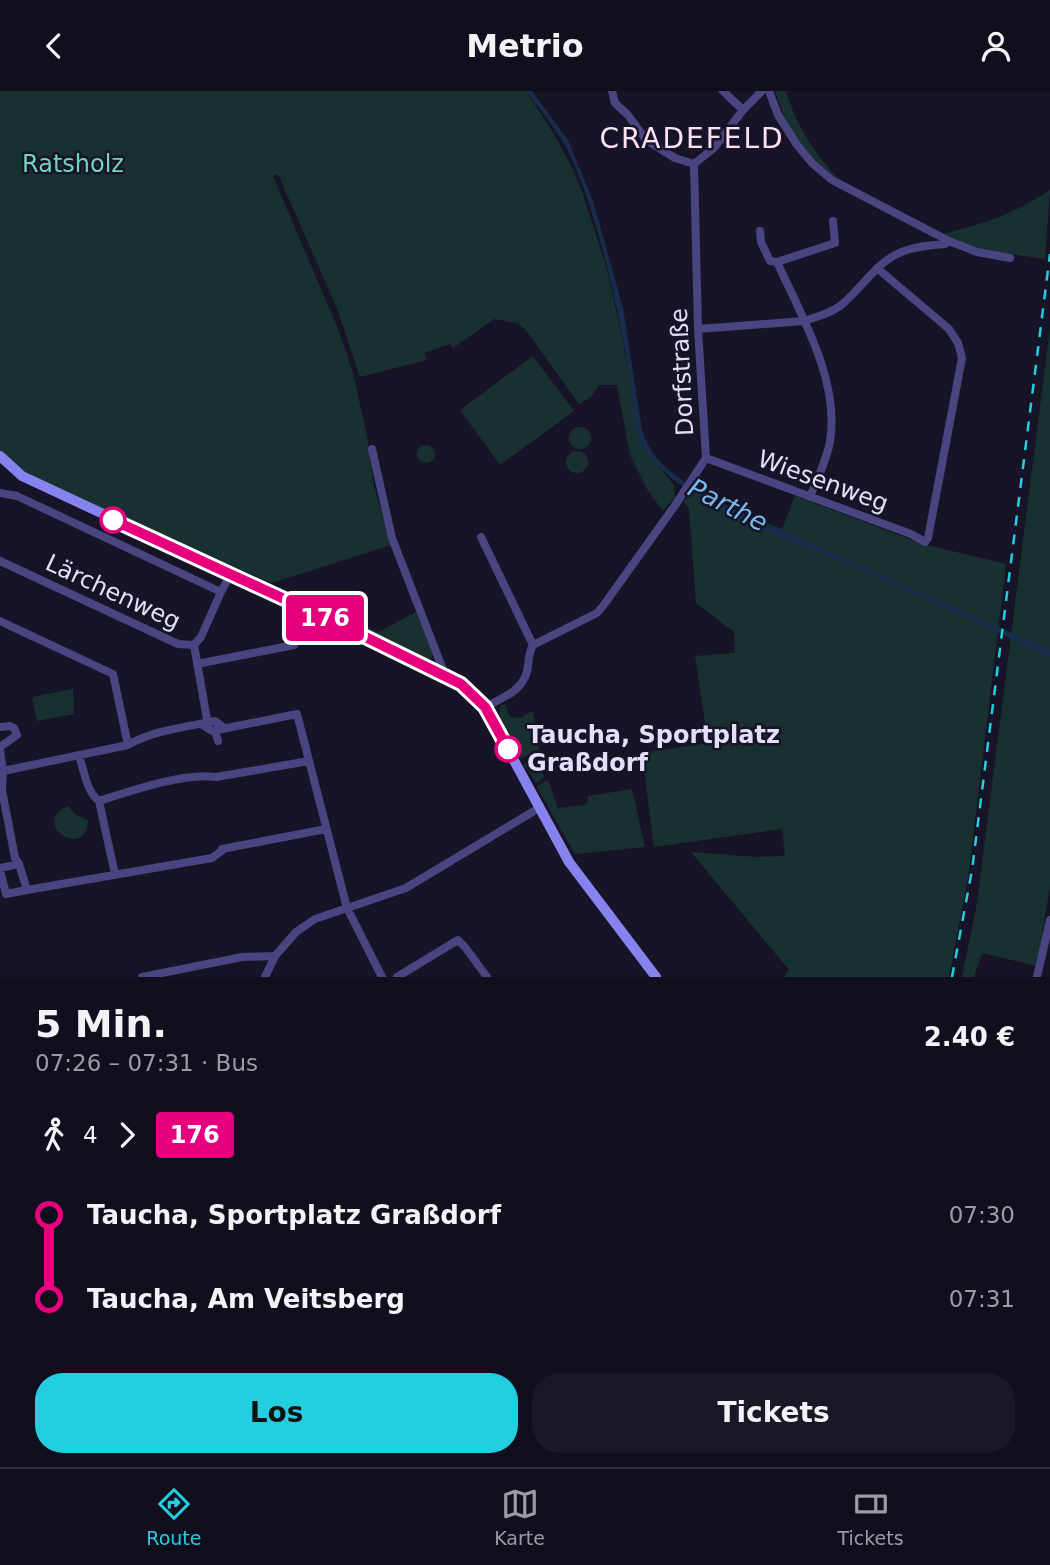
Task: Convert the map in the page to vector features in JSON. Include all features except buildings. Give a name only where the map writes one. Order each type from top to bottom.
[{"type":"street","points":[[612,91],[615,103],[628,115],[646,140],[675,158],[694,164],[715,148],[743,110],[762,91]]},
{"type":"street","points":[[723,91],[743,110]]},
{"type":"street","points":[[769,91],[778,115],[797,145],[811,163],[832,180],[949,241],[977,252],[1010,258]]},
{"type":"street","name":"Dorfstraße","points":[[533,645],[597,613],[706,458],[698,329],[694,164]]},
{"type":"street","points":[[760,231],[761,242],[770,261],[777,262],[835,243],[833,222]]},
{"type":"street","points":[[698,329],[804,321],[821,316],[839,306],[877,268],[906,250],[945,244],[949,241]]},
{"type":"street","points":[[777,262],[826,375],[831,439],[810,497]]},
{"type":"street","name":"Wiesenweg","points":[[706,458],[911,534],[925,542],[928,538],[962,358],[958,343],[949,329],[877,268]]},
{"type":"street","points":[[372,449],[392,538],[445,675]]},
{"type":"street","points":[[0,456],[22,476],[461,684],[485,707],[569,862],[656,977]]},
{"type":"street","points":[[0,493],[17,496],[222,592]]},
{"type":"street","points":[[481,537],[533,645],[522,685],[485,707]]},
{"type":"street","name":"Lärchenweg","points":[[0,561],[178,644],[194,645],[201,637],[230,575]]},
{"type":"street","points":[[0,621],[113,674],[128,745]]},
{"type":"street","points":[[194,645],[212,727],[218,741]]},
{"type":"street","points":[[197,664],[294,645]]},
{"type":"street","points":[[3,771],[128,745],[143,736],[297,714],[347,908],[382,977]]},
{"type":"street","points":[[0,727],[10,726],[17,735],[0,748],[3,771],[1,791],[16,859],[27,890]]},
{"type":"street","points":[[79,756],[91,792],[99,801],[115,874]]},
{"type":"street","points":[[99,801],[203,775],[216,777],[309,761]]},
{"type":"street","points":[[265,977],[275,956],[296,932],[315,919],[405,888],[539,808]]},
{"type":"street","points":[[19,864],[0,869],[6,894],[212,858],[225,849],[326,829]]},
{"type":"street","points":[[1037,977],[1050,920]]},
{"type":"street","points":[[397,977],[458,940],[487,977]]},
{"type":"street","points":[[142,977],[242,957],[275,956]]},
{"type":"green space","name":"Ratsholz","points":[[0,91],[526,91],[573,169],[584,197],[613,296],[631,380],[637,432],[651,458],[674,485],[675,497],[663,511],[648,491],[630,455],[617,385],[599,385],[591,397],[579,404],[525,329],[517,323],[494,319],[453,348],[450,344],[424,353],[427,360],[360,377],[338,311],[278,174],[273,176],[340,334],[353,373],[366,431],[374,486],[391,545],[272,583],[92,505],[20,469],[0,450]]},
{"type":"green space","points":[[775,91],[786,91],[807,139],[839,180],[806,153],[785,119]]},
{"type":"green space","points":[[1050,190],[1045,259],[978,249],[944,234],[999,217]]},
{"type":"green space","points":[[1050,328],[1050,886],[1037,966],[982,953],[974,977],[962,977],[977,903]]},
{"type":"green space","points":[[533,356],[574,411],[500,465],[460,410]]},
{"type":"green space","points":[[580,427],[588,430],[591,438],[588,446],[580,449],[572,446],[569,438],[572,430]]},
{"type":"green space","points":[[426,445],[432,448],[435,454],[432,460],[426,463],[420,460],[417,454],[420,448]]},
{"type":"green space","points":[[577,451],[585,454],[588,462],[585,470],[577,473],[569,470],[566,462],[569,454]]},
{"type":"green space","points":[[694,487],[735,510],[782,529],[795,496],[923,544],[1006,564],[968,879],[949,977],[784,977],[789,970],[691,852],[757,857],[785,856],[782,829],[654,847],[642,753],[708,743],[695,656],[735,653],[734,632],[696,603],[689,509],[684,502]]},
{"type":"green space","points":[[336,612],[378,632],[416,612],[433,655],[430,659],[421,658],[337,619]]},
{"type":"green space","points":[[73,689],[74,714],[37,721],[32,697]]},
{"type":"green space","points":[[505,704],[510,717],[519,718],[533,711],[539,749],[523,758],[499,718],[500,707]]},
{"type":"green space","points":[[540,755],[544,777],[536,783],[524,765]]},
{"type":"green space","points":[[548,780],[558,808],[585,805],[588,796],[632,789],[645,847],[575,854],[538,789],[537,786]]},
{"type":"green space","points":[[68,806],[76,815],[88,820],[85,832],[79,838],[71,839],[63,835],[54,821],[58,813]]},
{"type":"water","points":[[526,91],[532,91],[568,140],[593,201],[623,308],[642,430],[657,458],[682,480],[740,512],[1050,650],[1050,657],[877,577],[747,522],[682,485],[657,465],[638,437],[627,360],[611,284],[583,185],[563,143]]},
{"type":"railway","points":[[952,977],[972,870],[1050,254]]},
{"type":"bus line","name":"176","points":[[113,520],[345,627],[461,684],[485,707],[508,749]]},
{"type":"place","name":"Taucha, Sportplatz Graßdorf","points":[[508,749]]},
{"type":"district","name":"CRADEFELD","points":[[692,138]]},
{"type":"water label","name":"Parthe","points":[[728,505]]}]
